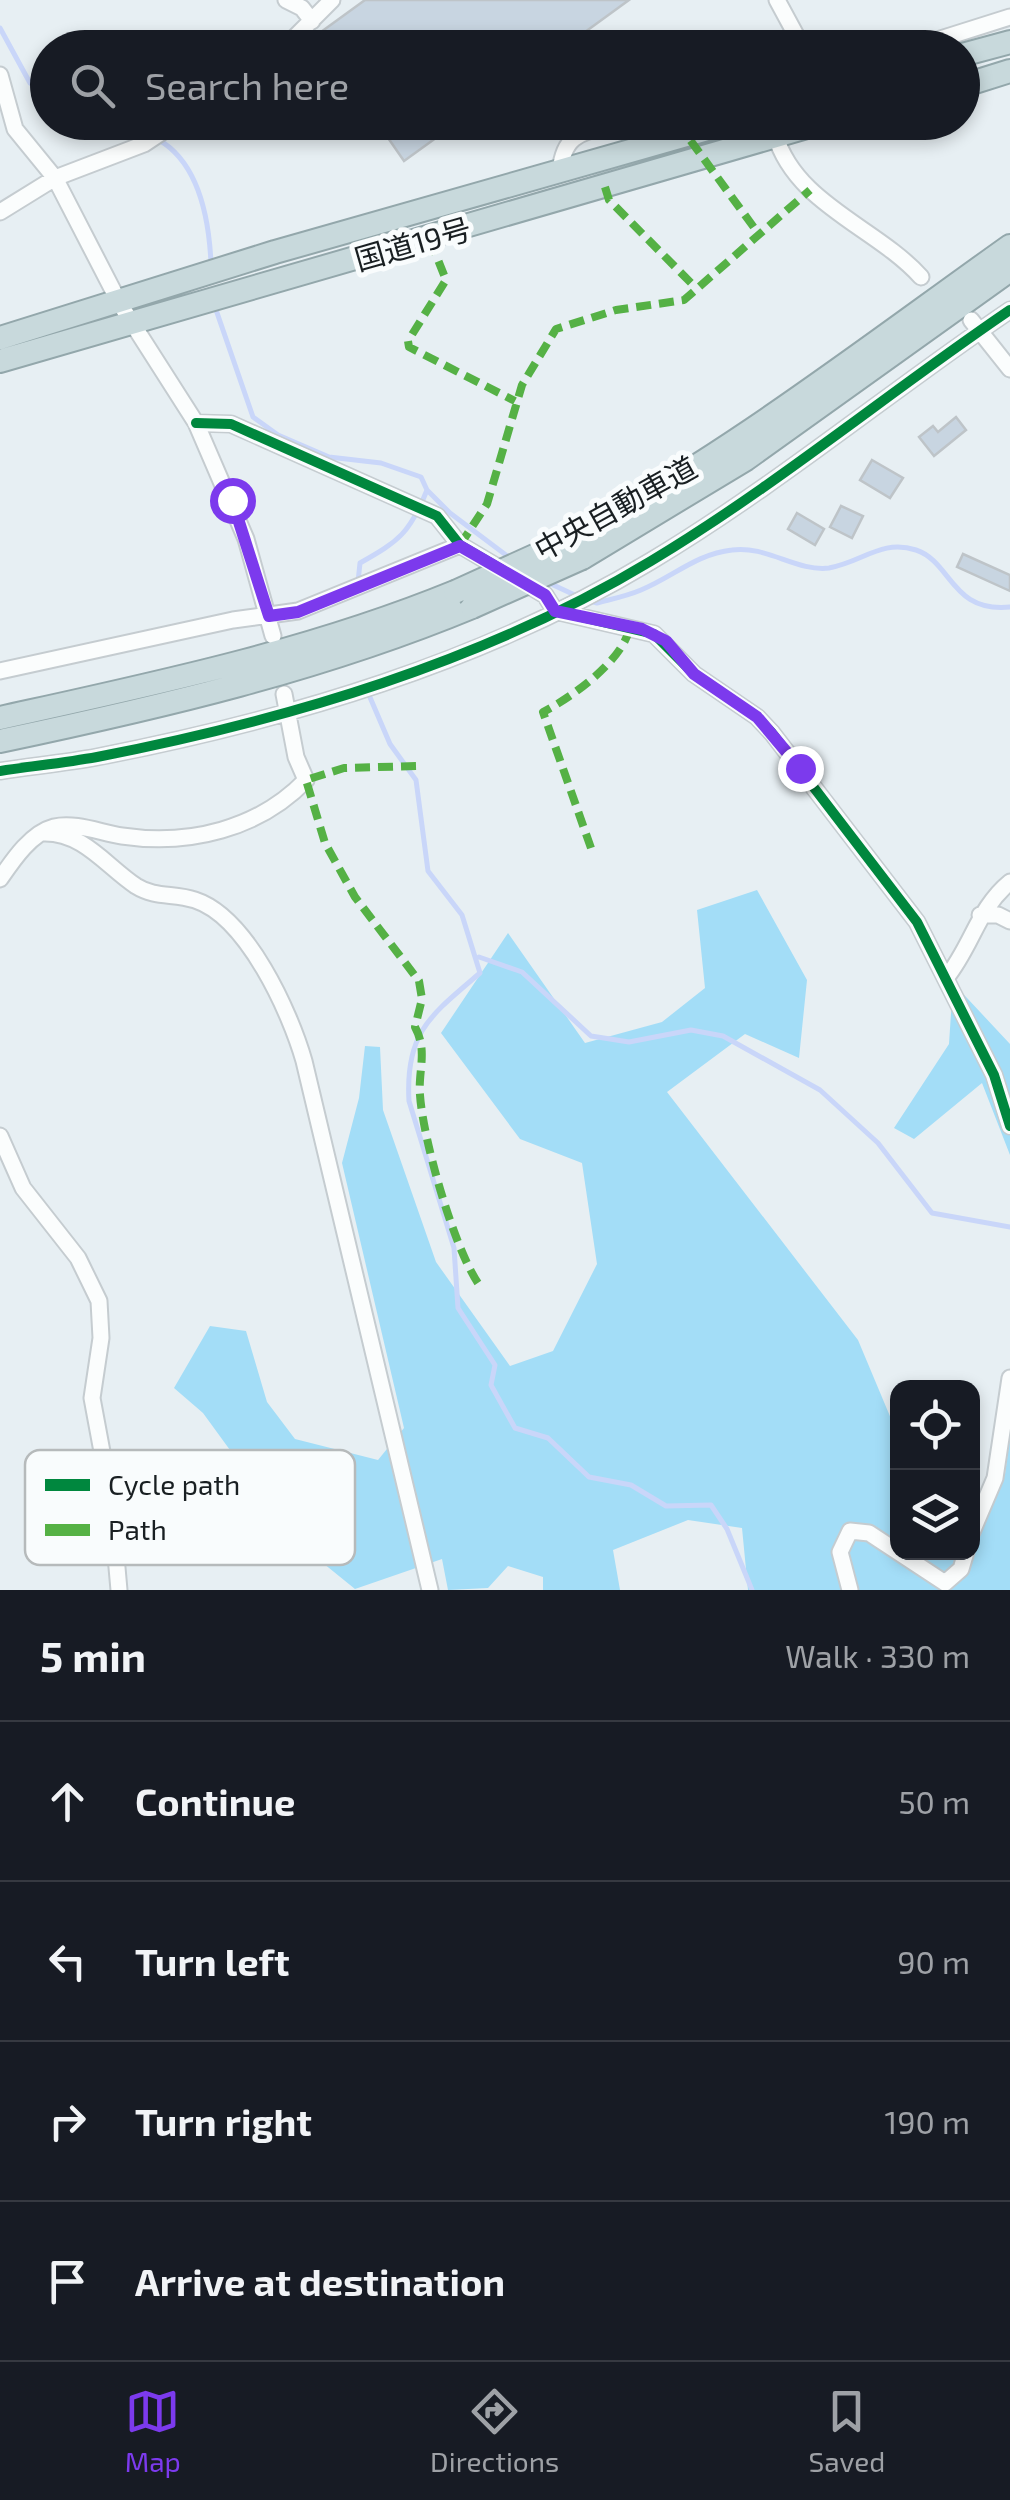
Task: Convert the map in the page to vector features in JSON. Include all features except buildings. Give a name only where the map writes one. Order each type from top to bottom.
[{"type":"highway","points":[[980,51],[1010,42]]},
{"type":"highway","points":[[980,80],[1010,71]]},
{"type":"highway","name":"国道19号","points":[[0,361],[125,314],[192,279],[670,140]]},
{"type":"highway","name":"国道19号","points":[[0,338],[234,296],[755,140]]},
{"type":"highway","name":"中央自動車道","points":[[578,548],[627,510],[779,410],[1010,246]]},
{"type":"highway","name":"中央自動車道","points":[[0,742],[265,680],[394,639],[464,600],[578,548],[746,460],[1010,270]]},
{"type":"highway","name":"中央自動車道","points":[[0,718],[277,653],[464,600]]},
{"type":"street","points":[[286,0],[302,8],[312,22]]},
{"type":"street","points":[[303,30],[332,0]]},
{"type":"street","points":[[776,0],[794,30]]},
{"type":"street","points":[[971,30],[1010,18]]},
{"type":"street","points":[[0,76],[15,129],[55,178],[125,314],[196,422],[242,526],[272,636]]},
{"type":"street","points":[[0,212],[55,178],[150,140]]},
{"type":"street","points":[[560,172],[568,140]]},
{"type":"street","points":[[778,140],[787,162],[810,190],[891,246],[921,277]]},
{"type":"street","points":[[0,772],[96,758],[285,702],[373,686],[560,608],[600,589],[723,516],[976,325],[1010,310]]},
{"type":"street","points":[[976,325],[1010,370]]},
{"type":"street","points":[[196,422],[231,424],[437,516],[460,546],[545,595],[560,608],[654,634],[706,684],[757,717],[905,904],[994,1075],[1010,1126]]},
{"type":"street","points":[[0,670],[233,620],[298,612],[460,546]]},
{"type":"street","points":[[0,880],[16,856],[50,828],[72,826],[156,840],[224,832],[258,817],[306,780],[285,702]]},
{"type":"street","points":[[45,833],[81,841],[141,889],[207,906],[242,939],[278,990],[304,1060],[430,1590]]},
{"type":"street","points":[[946,978],[966,954],[988,900],[1010,882]]},
{"type":"street","points":[[980,916],[998,916],[1010,922]]},
{"type":"street","points":[[994,1075],[1010,1068]]},
{"type":"street","points":[[0,1136],[23,1188],[78,1258],[98,1301],[101,1338],[92,1398],[102,1450]]},
{"type":"street","points":[[980,1513],[995,1478],[1010,1378]]},
{"type":"street","points":[[850,1590],[840,1552],[850,1531],[869,1533],[890,1547]]},
{"type":"street","points":[[910,1560],[945,1583],[962,1569],[964,1560]]},
{"type":"street","points":[[117,1565],[119,1590]]},
{"type":"shaded area","points":[[757,890],[807,980],[799,1058],[745,1034],[667,1092],[858,1340],[890,1416],[890,1560],[980,1560],[980,1494],[1005,1474],[1010,1437],[1010,1590],[748,1590],[742,1528],[688,1520],[613,1550],[620,1590],[543,1590],[543,1577],[508,1566],[488,1588],[448,1590],[442,1559],[355,1589],[325,1565],[355,1565],[355,1454],[378,1460],[404,1428],[342,1163],[359,1098],[365,1046],[380,1047],[383,1110],[436,1262],[510,1366],[553,1351],[597,1264],[582,1163],[520,1139],[441,1033],[508,933],[585,1043],[662,1022],[705,988],[697,910]]},
{"type":"shaded area","points":[[953,983],[1010,1044],[1010,1155],[982,1083],[914,1139],[894,1128],[949,1044]]},
{"type":"shaded area","points":[[210,1326],[246,1331],[267,1402],[295,1439],[338,1450],[230,1450],[203,1413],[174,1388]]},
{"type":"waterway","points":[[0,28],[30,83]]},
{"type":"waterway","points":[[159,140],[184,163],[200,194],[211,263]]},
{"type":"waterway","points":[[214,304],[253,417],[278,435],[329,457],[381,463],[421,477],[427,490],[450,513],[510,558]]},
{"type":"waterway","points":[[358,582],[360,563],[402,534],[427,490]]},
{"type":"waterway","points":[[590,601],[597,603],[636,592],[719,552],[757,551],[805,566],[829,568],[882,549],[904,547],[928,556],[975,602],[1010,607]]},
{"type":"waterway","points":[[549,583],[579,597]]},
{"type":"waterway","points":[[369,695],[390,744],[416,780],[428,871],[462,915],[480,973],[425,1027],[417,1041],[409,1077],[409,1101],[454,1248],[458,1308],[495,1365],[491,1385],[515,1428],[548,1438],[589,1477],[631,1485],[666,1506],[711,1505],[727,1529],[752,1590]]},
{"type":"waterway","points":[[479,957],[522,972],[591,1036],[629,1042],[691,1030],[723,1036],[820,1090],[878,1143],[932,1213],[1010,1227]]},
{"type":"marked path","points":[[690,140],[758,233]]},
{"type":"marked path","points":[[605,187],[609,200],[696,288]]},
{"type":"marked path","points":[[460,545],[487,504],[522,385],[556,329],[616,310],[684,300],[810,190]]},
{"type":"marked path","points":[[430,240],[446,280],[408,341],[409,347],[515,401]]},
{"type":"marked path","points":[[591,848],[543,712],[607,665],[618,653],[630,627]]},
{"type":"marked path","points":[[416,766],[344,768],[306,780],[325,843],[355,897],[419,981],[422,999],[415,1027],[421,1044],[422,1115],[451,1222],[480,1286]]},
{"type":"cycle path","points":[[0,771],[97,757],[240,725],[383,683],[521,629],[587,597],[697,532],[1010,310]]},
{"type":"cycle path","points":[[196,423],[231,424],[437,516],[460,545],[545,595],[555,611],[654,634],[694,674],[757,717],[917,922],[994,1075],[1010,1126]]},
{"type":"route","points":[[232,500],[269,616],[298,612],[460,546],[545,595],[555,611],[642,629],[666,641],[694,674],[757,717],[800,768]]}]
